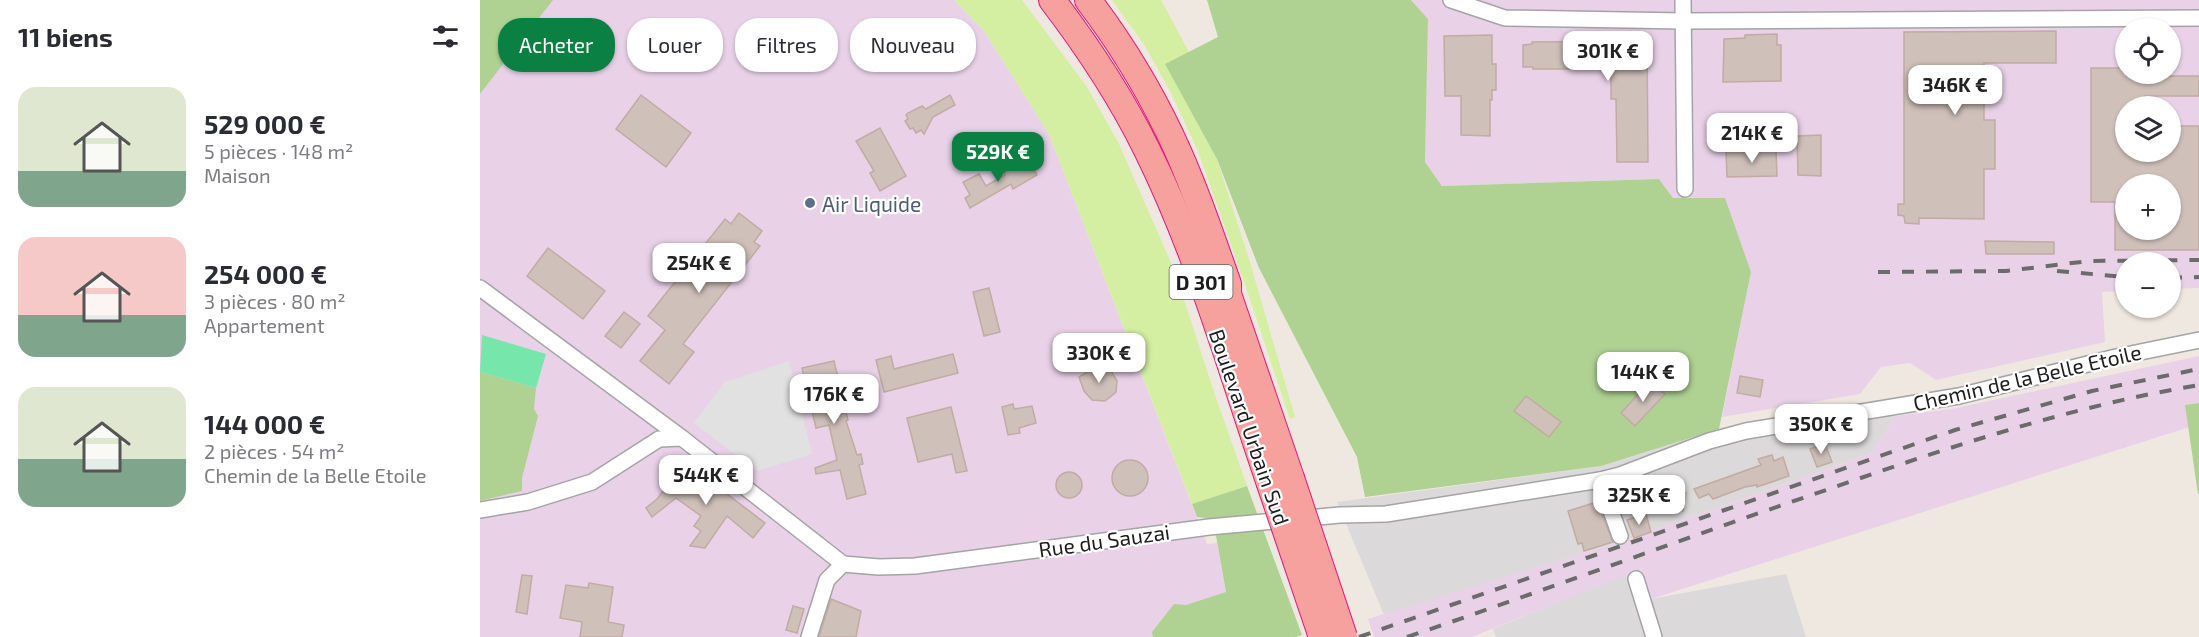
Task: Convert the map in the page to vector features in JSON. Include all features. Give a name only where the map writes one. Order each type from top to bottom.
[{"type":"highway","name":"Boulevard Urbain Sud","points":[[1052,0],[1088,48],[1115,91],[1159,174],[1344,637]]},
{"type":"highway","name":"D 301","points":[[1074,0],[1113,54],[1148,114],[1186,193],[1221,286],[1228,294]]},
{"type":"highway","points":[[1088,0],[1122,48],[1171,136],[1197,198],[1228,284],[1228,294]]},
{"type":"highway","points":[[1104,0],[1158,84],[1185,141],[1234,276],[1228,294]]},
{"type":"highway","name":"Boulevard Urbain Sud","points":[[1228,294],[1322,637]]},
{"type":"street","points":[[1451,0],[1505,18],[1683,21],[2199,18]]},
{"type":"street","points":[[1683,0],[1685,189]]},
{"type":"street","points":[[480,288],[682,438],[843,564],[827,580],[809,637]]},
{"type":"street","name":"Chemin de la Belle Etoile","points":[[1366,515],[1386,514],[1600,480],[1620,475],[1709,441],[1746,431],[1959,396],[2116,357],[2197,340]]},
{"type":"street","points":[[480,510],[528,502],[592,482],[659,439],[682,438]]},
{"type":"street","points":[[1600,480],[1620,536]]},
{"type":"street","name":"Rue du Sauzai","points":[[843,564],[879,567],[915,566],[1209,526],[1340,515],[1366,515]]},
{"type":"street","points":[[1636,579],[1654,637]]},
{"type":"shaded area","points":[[480,0],[954,0],[971,18],[850,18],[850,72],[976,72],[976,23],[984,31],[1049,134],[1207,544],[1217,543],[1226,592],[1243,637],[480,637]]},
{"type":"shaded area","points":[[1411,0],[2199,0],[2199,288],[2181,289],[2181,252],[2115,252],[2115,291],[2102,292],[2105,342],[1936,380],[1910,363],[1881,367],[1860,394],[1722,417],[1751,272],[1673,198],[1659,179],[1442,186],[1425,162],[1428,19]]},
{"type":"shaded area","points":[[2199,356],[2199,424],[1651,599],[1639,570],[1472,637],[1374,637],[1368,619],[1626,540],[1872,453],[1895,416],[1951,409]]},
{"type":"shaded area","points":[[789,361],[812,454],[757,471],[694,423],[725,382]]},
{"type":"shaded area","points":[[1890,401],[1895,416],[1872,453],[1626,540],[1384,615],[1337,502],[1601,466],[1719,429]]},
{"type":"shaded area","points":[[1639,569],[1651,599],[1786,574],[1806,637],[1496,637],[1493,629]]},
{"type":"green space","points":[[480,0],[553,0],[539,18],[498,18],[498,71],[480,94]]},
{"type":"green space","points":[[954,0],[1022,0],[1087,87],[1119,144],[1175,272],[1247,486],[1192,504],[1049,134],[984,31],[976,23],[976,18],[971,18]]},
{"type":"green space","points":[[1112,0],[1161,0],[1189,52],[1166,64],[1216,156],[1295,417],[1290,419],[1198,151],[1170,91],[1145,46]]},
{"type":"green space","points":[[1207,0],[1411,0],[1428,19],[1425,162],[1442,186],[1659,179],[1673,198],[1725,198],[1751,272],[1719,429],[1601,466],[1365,497],[1357,457],[1259,268],[1217,159],[1165,64],[1218,37]]},
{"type":"green space","points":[[482,335],[546,354],[536,388],[480,372]]},
{"type":"green space","points":[[480,372],[536,388],[534,409],[538,416],[522,478],[522,491],[480,501]]},
{"type":"green space","points":[[2199,403],[2199,494],[2198,494],[2185,405]]},
{"type":"green space","points":[[1247,486],[1302,635],[1295,637],[1153,637],[1152,632],[1174,604],[1186,605],[1226,592],[1213,519],[1197,517],[1192,504]]},
{"type":"building","points":[[2056,31],[2056,63],[1984,63],[1984,120],[1995,120],[1995,169],[1984,169],[1984,219],[1919,218],[1919,224],[1905,223],[1904,216],[1898,215],[1898,204],[1904,204],[1904,32]]},
{"type":"building","points":[[1615,34],[1647,35],[1648,162],[1617,162],[1616,99],[1611,99],[1611,69],[1523,67],[1523,45],[1532,44],[1532,42],[1615,41]]},
{"type":"building","points":[[1777,34],[1777,45],[1781,45],[1781,81],[1723,82],[1724,39],[1745,38],[1745,35]]},
{"type":"building","points":[[1492,35],[1492,64],[1496,64],[1496,90],[1492,90],[1492,100],[1490,100],[1490,136],[1461,135],[1461,96],[1445,96],[1444,36]]},
{"type":"building","points":[[2091,68],[2115,68],[2115,84],[2181,84],[2181,76],[2199,76],[2199,96],[2115,96],[2115,162],[2181,162],[2181,126],[2199,126],[2199,250],[2115,250],[2115,240],[2181,240],[2181,174],[2115,174],[2115,202],[2091,202]]},
{"type":"building","points":[[641,95],[691,133],[666,167],[616,129]]},
{"type":"building","points":[[950,95],[955,105],[933,117],[924,134],[921,130],[916,133],[913,128],[910,129],[905,121],[908,119],[906,115],[908,113],[922,106],[926,109]]},
{"type":"building","points":[[880,128],[906,176],[880,191],[870,173],[874,171],[856,141]]},
{"type":"building","points":[[1821,135],[1821,176],[1798,175],[1797,136]]},
{"type":"building","points":[[1776,150],[1777,176],[1727,177],[1726,151]]},
{"type":"building","points":[[1028,159],[1037,175],[1013,189],[1011,184],[970,208],[965,198],[970,195],[963,182],[979,174],[986,186],[1005,175],[1004,172]]},
{"type":"building","points":[[739,213],[762,231],[754,242],[760,246],[683,344],[694,352],[669,384],[640,361],[665,330],[648,316],[725,219],[731,224]]},
{"type":"building","points":[[1985,241],[2054,242],[2054,254],[1986,254]]},
{"type":"building","points":[[548,248],[605,291],[583,319],[527,276]]},
{"type":"building","points":[[989,288],[1000,332],[984,336],[973,292]]},
{"type":"building","points":[[624,312],[640,324],[621,348],[605,336]]},
{"type":"building","points":[[953,354],[958,373],[884,392],[876,360],[891,356],[894,369]]},
{"type":"building","points":[[834,361],[848,420],[846,421],[857,455],[861,454],[863,464],[859,465],[866,494],[847,499],[840,470],[816,474],[815,468],[837,460],[829,425],[816,428],[802,368]]},
{"type":"building","points":[[1096,366],[1110,369],[1117,381],[1116,392],[1105,401],[1092,400],[1084,391],[1079,377]]},
{"type":"building","points":[[1740,376],[1763,380],[1760,397],[1737,393]]},
{"type":"building","points":[[1650,381],[1665,394],[1635,426],[1621,413]]},
{"type":"building","points":[[1526,396],[1561,422],[1549,437],[1514,411]]},
{"type":"building","points":[[1013,404],[1014,409],[1032,406],[1036,423],[1019,428],[1020,433],[1008,435],[1002,407]]},
{"type":"building","points":[[951,407],[967,471],[956,473],[952,454],[918,462],[907,418]]},
{"type":"building","points":[[1825,444],[1832,462],[1817,467],[1810,449]]},
{"type":"building","points":[[1772,455],[1774,461],[1783,457],[1789,476],[1757,487],[1757,485],[1745,487],[1713,499],[1709,494],[1699,498],[1694,489],[1761,465],[1758,459]]},
{"type":"building","points":[[1130,460],[1142,466],[1148,478],[1142,490],[1130,496],[1118,490],[1112,478],[1118,466]]},
{"type":"building","points":[[688,464],[765,523],[753,538],[727,516],[705,548],[690,546],[701,531],[694,526],[701,516],[676,498],[652,517],[646,508],[657,499],[670,482],[674,485]]},
{"type":"building","points":[[1069,472],[1078,476],[1082,485],[1078,494],[1069,498],[1060,494],[1056,485],[1060,476]]},
{"type":"building","points":[[1673,491],[1686,493],[1683,511],[1671,509]]},
{"type":"building","points":[[1597,502],[1613,542],[1584,551],[1582,543],[1578,544],[1568,511]]},
{"type":"building","points":[[1646,514],[1651,532],[1634,538],[1627,520]]},
{"type":"building","points":[[522,575],[532,576],[527,614],[516,612]]},
{"type":"building","points":[[589,583],[613,587],[608,622],[624,625],[622,637],[580,637],[582,622],[560,618],[566,585],[588,588]]},
{"type":"building","points":[[831,599],[861,611],[856,637],[819,637]]},
{"type":"building","points":[[793,606],[804,609],[797,633],[786,630]]},
{"type":"railway","points":[[1878,272],[2006,271],[2089,261],[2199,260]]},
{"type":"railway","points":[[2057,271],[2115,276]]},
{"type":"railway","points":[[2181,278],[2199,277]]},
{"type":"railway","points":[[1359,637],[1955,430],[2092,391],[2199,369]]},
{"type":"railway","points":[[1407,637],[1968,442],[2105,404],[2199,385]]},
{"type":"place","name":"Air Liquide","points":[[810,203]]}]
